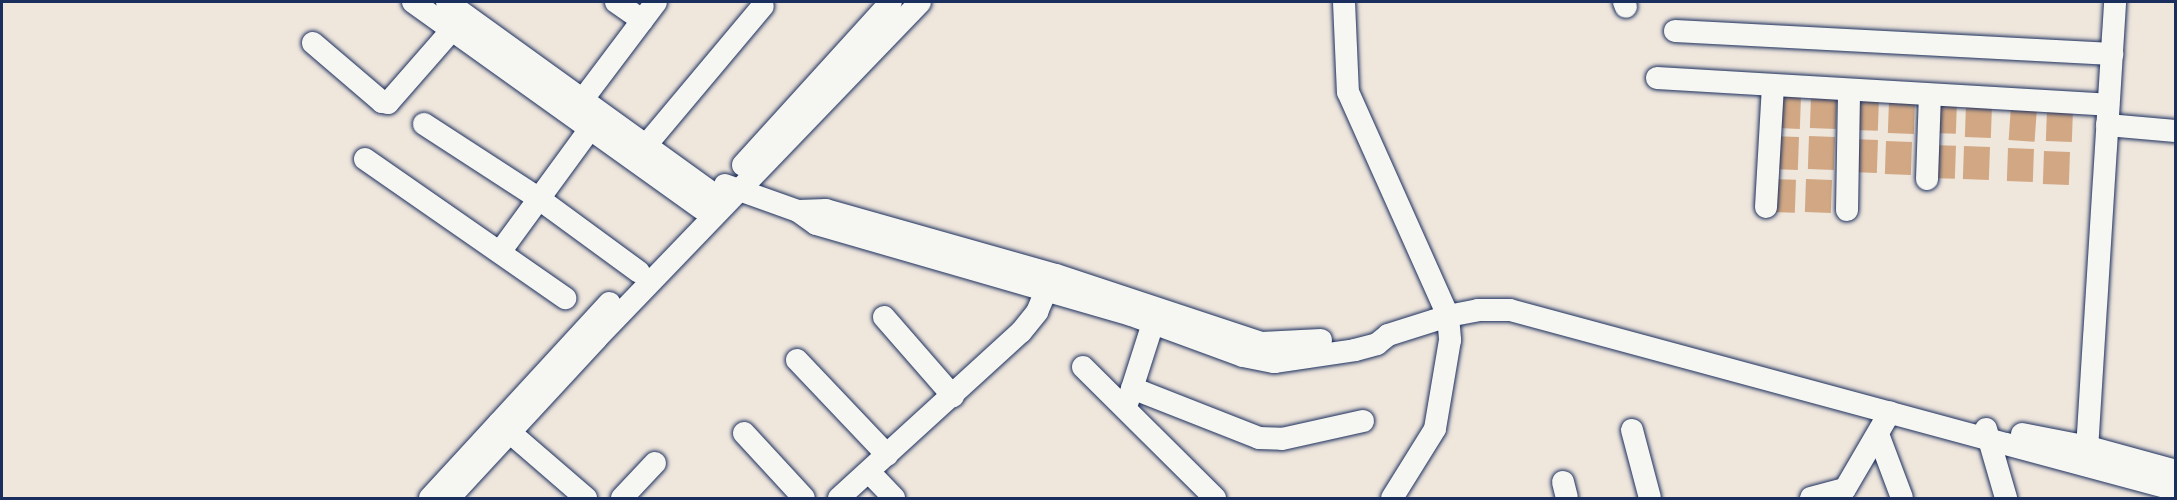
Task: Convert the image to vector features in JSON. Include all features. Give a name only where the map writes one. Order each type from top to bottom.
[{"type":"street","points":[[413,2],[451,31],[576,108],[647,144],[720,195]]},
{"type":"street","points":[[447,2],[576,108],[590,129],[720,195],[798,212],[816,224],[1050,282],[1262,342],[1305,343],[1371,332],[1388,334],[1448,316],[1478,310],[1510,310],[1890,412],[2088,456],[2175,471]]},
{"type":"street","points":[[616,2],[642,20]]},
{"type":"street","points":[[576,108],[656,2]]},
{"type":"street","points":[[430,498],[504,427],[720,195],[891,2]]},
{"type":"street","points":[[449,498],[504,427],[639,272],[920,2]]},
{"type":"street","points":[[1344,2],[1348,92],[1448,316],[1450,340],[1435,429],[1392,498]]},
{"type":"street","points":[[2088,456],[2115,2]]},
{"type":"street","points":[[647,144],[763,6]]},
{"type":"street","points":[[313,43],[382,102],[388,103],[451,31]]},
{"type":"street","points":[[1675,31],[2112,54]]},
{"type":"street","points":[[1657,78],[1930,95],[2108,115],[2175,131]]},
{"type":"street","points":[[1766,207],[1773,85]]},
{"type":"street","points":[[1847,210],[1849,90]]},
{"type":"street","points":[[1927,179],[1930,95]]},
{"type":"street","points":[[424,124],[538,198],[639,272]]},
{"type":"street","points":[[500,252],[590,129]]},
{"type":"street","points":[[365,159],[565,298]]},
{"type":"street","points":[[1050,282],[1243,356],[1275,362],[1355,350],[1377,344],[1388,334]]},
{"type":"street","points":[[839,498],[1021,332],[1050,282]]},
{"type":"street","points":[[884,318],[953,396]]},
{"type":"street","points":[[1129,399],[1153,323]]},
{"type":"street","points":[[797,360],[886,455]]},
{"type":"street","points":[[1083,367],[1129,399],[1215,498]]},
{"type":"street","points":[[1129,399],[1259,438],[1282,439],[1363,421]]},
{"type":"street","points":[[1811,498],[1845,489],[1890,412]]},
{"type":"street","points":[[504,427],[586,498]]},
{"type":"street","points":[[1632,430],[1650,498]]},
{"type":"street","points":[[1979,433],[2006,498]]},
{"type":"street","points":[[744,434],[804,498]]},
{"type":"street","points":[[1878,434],[1902,498]]},
{"type":"street","points":[[2088,456],[2175,490]]},
{"type":"street","points":[[622,498],[654,463]]},
{"type":"street","points":[[868,472],[894,498]]},
{"type":"building","points":[[1775,95],[1801,96],[1800,129],[1774,128]]},
{"type":"building","points":[[1811,95],[1837,96],[1836,129],[1810,128]]},
{"type":"building","points":[[1854,97],[1879,98],[1878,131],[1853,130]]},
{"type":"building","points":[[1889,100],[1915,101],[1914,134],[1888,133]]},
{"type":"building","points":[[1932,100],[1957,101],[1956,134],[1931,133]]},
{"type":"building","points":[[1966,104],[1992,105],[1991,138],[1965,137]]},
{"type":"building","points":[[2011,106],[2037,108],[2035,142],[2009,140]]},
{"type":"building","points":[[2047,108],[2073,109],[2072,142],[2046,141]]},
{"type":"building","points":[[1773,136],[1799,137],[1798,170],[1772,169]]},
{"type":"building","points":[[1809,136],[1835,137],[1834,170],[1808,169]]},
{"type":"building","points":[[1852,139],[1878,140],[1877,173],[1851,172]]},
{"type":"building","points":[[1886,141],[1912,142],[1911,175],[1885,174]]},
{"type":"building","points":[[1931,145],[1956,146],[1955,179],[1930,178]]},
{"type":"building","points":[[1964,146],[1990,147],[1989,180],[1963,179]]},
{"type":"building","points":[[2008,148],[2034,149],[2033,182],[2007,181]]},
{"type":"building","points":[[2044,151],[2070,152],[2069,185],[2043,184]]},
{"type":"building","points":[[1771,179],[1796,180],[1795,213],[1770,212]]},
{"type":"building","points":[[1806,179],[1832,180],[1831,213],[1805,212]]}]
